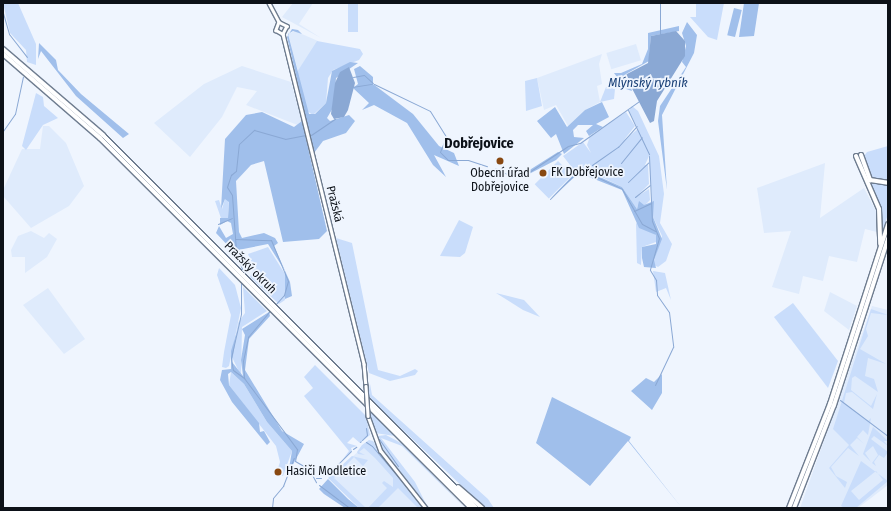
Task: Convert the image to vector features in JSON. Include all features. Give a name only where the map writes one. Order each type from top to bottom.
[{"type":"highway","name":"Pražský okruh","points":[[3,49],[103,135],[222,257],[476,508]]},
{"type":"highway","name":"Pražský okruh","points":[[3,54],[20,65]]},
{"type":"highway","points":[[879,252],[879,210],[859,156],[870,180],[888,183]]},
{"type":"highway","points":[[789,508],[830,404],[888,224]]},
{"type":"highway","points":[[794,508],[832,412],[888,239]]},
{"type":"highway","name":"Pražský okruh","points":[[276,310],[471,508]]},
{"type":"highway","points":[[442,474],[482,508]]},
{"type":"highway","points":[[786,508],[796,491]]},
{"type":"main road","name":"Pražská","points":[[269,3],[280,22],[287,26],[284,34],[366,378],[368,416],[381,450],[426,508]]},
{"type":"main road","name":"Pražská","points":[[280,22],[276,30],[284,34]]},
{"type":"shaded area","points":[[3,3],[18,3],[36,44],[36,65],[27,62],[26,50],[10,33]]},
{"type":"shaded area","points":[[293,3],[313,3],[299,24],[321,38],[282,17]]},
{"type":"shaded area","points":[[348,3],[358,3],[358,32],[348,32]]},
{"type":"shaded area","points":[[696,3],[724,3],[717,40],[708,37],[690,17],[696,17]]},
{"type":"shaded area","points":[[744,3],[759,3],[754,36],[739,37]]},
{"type":"shaded area","points":[[734,8],[742,10],[735,37],[727,35]]},
{"type":"shaded area","points":[[687,22],[697,35],[694,53],[662,115],[667,190],[658,121],[660,106],[686,67],[682,62],[686,46],[682,33]]},
{"type":"shaded area","points":[[679,26],[679,31],[651,36],[649,61],[626,74],[632,91],[626,89],[614,73],[621,73],[642,64],[648,49],[648,33]]},
{"type":"shaded area","points":[[292,29],[298,30],[302,34],[293,31],[289,33]]},
{"type":"shaded area","points":[[295,31],[318,41],[298,71],[288,34]]},
{"type":"shaded area","points":[[288,35],[309,114],[315,114],[326,103],[332,71],[350,62],[358,63],[336,78],[334,106],[327,118],[330,121],[349,115],[355,121],[346,133],[323,141],[314,153],[287,37]]},
{"type":"shaded area","points":[[317,41],[360,49],[363,54],[359,60],[333,70],[328,78],[326,103],[313,115],[307,111],[297,72]]},
{"type":"shaded area","points":[[39,43],[56,60],[58,70],[81,94],[129,134],[123,138],[76,96],[41,51],[38,59]]},
{"type":"shaded area","points":[[636,44],[641,60],[611,69],[606,53]]},
{"type":"shaded area","points":[[602,54],[599,64],[602,84],[597,86],[600,102],[585,110],[568,126],[556,105],[544,110],[537,78]]},
{"type":"shaded area","points":[[242,66],[291,82],[302,121],[300,126],[246,105],[257,91],[237,87],[222,117],[190,157],[154,123],[204,84]]},
{"type":"shaded area","points":[[360,66],[373,77],[373,84],[413,114],[439,146],[454,153],[459,166],[434,155],[446,177],[433,165],[407,123],[374,105],[362,110],[369,103],[353,88],[358,84],[354,69]]},
{"type":"shaded area","points":[[537,78],[542,106],[526,111],[525,81]]},
{"type":"shaded area","points":[[606,87],[615,89],[614,99],[600,102]]},
{"type":"shaded area","points":[[36,93],[43,97],[44,106],[58,118],[43,125],[26,150],[22,146]]},
{"type":"shaded area","points":[[602,102],[609,117],[596,124],[603,127],[589,136],[586,131],[593,125],[578,125],[573,130],[574,137],[584,138],[564,154],[556,134],[551,138],[537,121],[555,107],[567,127],[585,110]]},
{"type":"shaded area","points":[[632,106],[638,111],[659,156],[664,194],[660,223],[672,244],[666,261],[658,267],[654,265],[654,260],[662,236],[653,217],[649,156],[645,165],[648,165],[649,184],[636,197],[649,189],[650,200],[645,205],[638,205],[637,209],[622,187],[579,166],[574,170],[563,156],[583,142],[591,153],[587,145],[590,136],[626,112],[635,126],[624,140],[638,129],[629,111]]},
{"type":"shaded area","points":[[262,112],[294,127],[302,121],[327,231],[319,239],[283,242],[264,161],[251,165],[236,181],[239,232],[242,238],[264,233],[275,238],[278,243],[274,246],[290,282],[292,296],[285,299],[285,271],[268,244],[233,251],[216,233],[219,226],[226,238],[233,234],[231,223],[227,221],[220,225],[220,218],[228,218],[229,202],[225,199],[221,209],[225,139],[246,115]]},
{"type":"shaded area","points":[[43,126],[49,126],[66,143],[84,186],[69,206],[31,228],[3,196],[3,190],[22,149],[40,149]]},
{"type":"shaded area","points":[[888,146],[888,181],[876,181],[868,174],[864,156],[867,152]]},
{"type":"shaded area","points":[[558,152],[562,154],[556,160],[529,174],[506,174],[528,171]]},
{"type":"shaded area","points":[[858,157],[868,180],[888,185],[888,214],[883,230],[878,201],[866,179]]},
{"type":"shaded area","points":[[558,161],[572,175],[549,198],[535,184]]},
{"type":"shaded area","points":[[825,163],[820,218],[864,188],[876,211],[877,232],[865,229],[857,262],[829,256],[823,281],[803,276],[799,294],[772,287],[791,231],[764,233],[757,188]]},
{"type":"shaded area","points":[[580,168],[622,187],[637,209],[639,201],[644,205],[654,201],[653,217],[662,239],[654,260],[656,268],[644,267],[642,247],[656,244],[656,235],[639,228],[622,190],[579,173],[550,199]]},
{"type":"shaded area","points":[[229,198],[228,218],[222,221],[215,201],[219,200],[222,209],[225,199]]},
{"type":"shaded area","points":[[459,220],[473,227],[465,253],[460,257],[440,256]]},
{"type":"shaded area","points":[[636,223],[656,235],[656,242],[642,247],[641,265],[637,263]]},
{"type":"shaded area","points":[[31,231],[44,238],[49,233],[57,239],[47,257],[25,273],[25,257],[12,257],[11,250],[18,236]]},
{"type":"shaded area","points":[[336,238],[352,243],[378,370],[400,376],[415,369],[418,371],[415,375],[390,381],[369,373]]},
{"type":"shaded area","points":[[268,247],[285,274],[285,300],[279,304],[250,277],[254,268],[248,254]]},
{"type":"shaded area","points":[[219,268],[235,285],[241,308],[229,366],[226,368],[222,367],[231,315],[217,275]]},
{"type":"shaded area","points":[[653,271],[665,273],[671,300],[666,288],[656,292]]},
{"type":"shaded area","points":[[243,287],[267,311],[242,327],[241,376],[232,357],[238,323],[245,313]]},
{"type":"shaded area","points":[[48,288],[85,339],[64,354],[23,305]]},
{"type":"shaded area","points":[[830,292],[857,306],[849,330],[824,311]]},
{"type":"shaded area","points":[[496,293],[524,300],[540,317],[523,310]]},
{"type":"shaded area","points":[[793,303],[838,361],[828,388],[774,317]]},
{"type":"shaded area","points":[[872,306],[888,310],[888,485],[858,508],[800,508]]},
{"type":"shaded area","points":[[871,309],[888,315],[871,313],[866,329],[868,336],[860,349],[886,364],[868,358],[865,376],[874,379],[878,392],[855,376],[852,378],[851,390],[871,406],[877,394],[873,409],[852,392],[846,393],[844,403],[868,421],[871,418],[868,435],[863,430],[857,437],[864,444],[857,438],[850,445],[859,456],[848,448],[831,467],[836,476],[847,482],[845,488],[829,468],[849,445],[833,429]]},
{"type":"shaded area","points":[[269,312],[270,316],[249,339],[245,370],[282,431],[304,444],[288,474],[292,451],[267,422],[244,384],[231,372],[228,374],[229,385],[259,423],[260,432],[264,431],[270,442],[267,445],[232,402],[220,380],[222,370],[231,369],[231,351],[237,331],[232,362],[243,376],[241,360],[245,335],[242,329]]},
{"type":"shaded area","points":[[315,365],[366,416],[370,435],[360,443],[353,437],[347,443],[357,446],[351,448],[352,451],[341,462],[349,451],[304,396],[313,388],[304,377]]},
{"type":"shaded area","points":[[231,372],[244,384],[267,422],[292,451],[283,476],[279,475],[281,471],[278,468],[280,462],[276,446],[229,385]]},
{"type":"shaded area","points":[[662,374],[662,393],[652,410],[631,391],[646,378],[654,382]]},
{"type":"shaded area","points":[[370,384],[372,395],[488,499],[494,508],[485,508],[368,397]]},
{"type":"shaded area","points":[[552,397],[631,437],[629,441],[682,508],[628,441],[590,486],[536,443]]},
{"type":"shaded area","points":[[369,410],[395,436],[375,433]]},
{"type":"shaded area","points":[[873,427],[888,441],[884,441],[888,446],[874,436],[871,439],[888,452],[884,458],[879,455],[874,462],[876,466],[872,463],[878,455],[873,446],[865,453],[871,462],[863,454]]},
{"type":"shaded area","points":[[386,435],[403,444],[465,508],[402,446],[381,438],[415,482],[428,508],[380,445],[378,436]]},
{"type":"shaded area","points":[[369,440],[373,441],[425,508],[418,508],[398,488],[378,508],[368,508],[387,488],[382,483],[384,481],[393,487],[393,478],[375,458],[364,448],[359,452],[365,455],[358,454],[357,452],[362,445]]},
{"type":"shaded area","points":[[368,442],[377,456],[422,508],[360,508],[330,478]]},
{"type":"shaded area","points":[[352,456],[368,460],[363,466],[354,457],[334,478],[366,508],[359,508],[328,478]]},
{"type":"shaded area","points":[[861,461],[875,472],[851,491],[859,500],[883,480],[878,474],[888,481],[856,508],[845,508],[841,506]]},
{"type":"shaded area","points":[[328,479],[359,508],[345,508],[324,494],[319,489]]},
{"type":"water","name":"Mlýnský rybník","points":[[676,31],[685,41],[685,56],[657,101],[654,121],[650,123],[625,75],[648,63],[651,36]]},
{"type":"water","points":[[349,67],[355,83],[348,110],[344,117],[334,119],[331,114],[335,83],[340,72]]},
{"type":"waterway","points":[[660,3],[660,34]]},
{"type":"waterway","points":[[3,13],[9,34],[27,57]]},
{"type":"waterway","points":[[353,77],[364,75],[373,83]]},
{"type":"waterway","points":[[3,131],[15,114],[23,77]]},
{"type":"waterway","points":[[352,87],[372,84]]},
{"type":"waterway","points":[[374,84],[430,111],[446,137],[440,152],[448,160],[468,160],[487,166]]},
{"type":"waterway","points":[[495,168],[507,174],[526,174],[568,146],[580,143],[639,101]]},
{"type":"waterway","points":[[628,110],[649,154]]},
{"type":"waterway","points":[[311,135],[335,119]]},
{"type":"waterway","points":[[592,165],[618,147],[637,126]]},
{"type":"waterway","points":[[236,251],[232,195],[227,187],[231,175],[236,171],[239,144],[254,130],[285,139],[306,135]]},
{"type":"waterway","points":[[621,163],[642,137]]},
{"type":"waterway","points":[[649,156],[652,221],[659,238],[650,270],[656,280],[657,295],[669,312],[673,347],[655,385]]},
{"type":"waterway","points":[[628,182],[648,163]]},
{"type":"waterway","points":[[584,171],[590,167]]},
{"type":"waterway","points":[[550,199],[574,175],[586,172],[622,189],[642,224],[655,231]]},
{"type":"waterway","points":[[635,197],[650,185]]},
{"type":"waterway","points":[[634,211],[651,203]]},
{"type":"waterway","points":[[218,224],[232,218]]},
{"type":"waterway","points":[[235,239],[271,240],[288,281],[284,295],[275,305]]},
{"type":"waterway","points":[[236,253],[244,274]]},
{"type":"waterway","points":[[241,280],[241,314],[231,358],[233,370],[244,378],[297,449],[295,461],[309,469],[316,482]]},
{"type":"waterway","points":[[244,378],[243,361],[248,337],[271,310]]},
{"type":"waterway","points":[[840,400],[888,436]]},
{"type":"waterway","points":[[362,440],[367,435],[366,428]]},
{"type":"waterway","points":[[379,439],[398,466]]},
{"type":"waterway","points":[[366,442],[372,446]]},
{"type":"waterway","points":[[372,446],[406,486]]},
{"type":"waterway","points":[[329,473],[351,451]]},
{"type":"waterway","points":[[272,508],[273,498],[283,486],[294,458]]},
{"type":"waterway","points":[[316,478],[321,478]]},
{"type":"waterway","points":[[319,485],[350,508]]},
{"type":"place","name":"Obecní úřad Dobřejovice","points":[[500,161]]},
{"type":"place","name":"FK Dobřejovice","points":[[543,173]]},
{"type":"place","name":"Hasiči Modletice","points":[[278,472]]},
{"type":"district","name":"Dobřejovice","points":[[479,144]]}]
